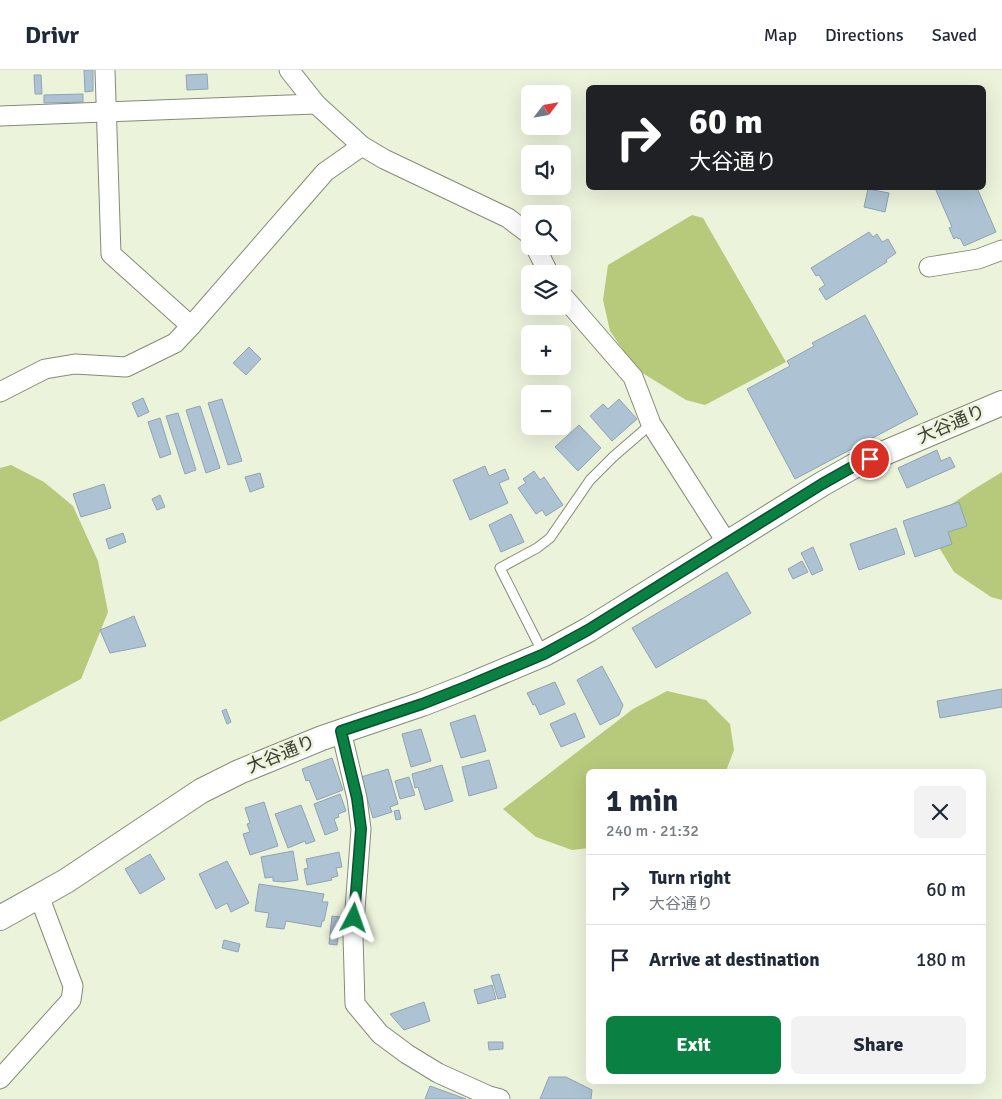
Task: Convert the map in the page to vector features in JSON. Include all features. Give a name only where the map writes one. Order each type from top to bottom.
[{"type":"street","points":[[106,70],[111,254],[191,326]]},
{"type":"street","points":[[290,70],[316,104],[362,146],[384,159],[508,218],[521,228]]},
{"type":"street","points":[[0,116],[316,104]]},
{"type":"street","points":[[0,392],[45,369],[75,364],[126,367],[175,342],[325,172],[362,146]]},
{"type":"street","points":[[929,267],[978,259],[1002,250]]},
{"type":"street","points":[[571,305],[633,377],[651,424],[728,542]]},
{"type":"street","name":"大谷通り","points":[[0,918],[66,880],[201,791],[286,752],[422,704],[544,654],[588,630],[854,466],[1002,403]]},
{"type":"street","points":[[341,731],[357,798],[361,829],[353,936],[355,1004],[380,1034],[407,1054],[438,1073],[500,1099]]},
{"type":"street","points":[[0,1079],[71,1000],[73,986],[39,896]]},
{"type":"lane","points":[[544,654],[500,568],[550,538],[590,480],[612,457],[651,424]]},
{"type":"green space","points":[[692,215],[703,218],[786,362],[705,405],[686,400],[636,369],[610,331],[603,300],[608,265]]},
{"type":"green space","points":[[11,465],[44,482],[73,506],[98,561],[108,612],[81,679],[0,722],[0,468]]},
{"type":"green space","points":[[1002,472],[1002,600],[991,597],[954,572],[932,536],[940,512]]},
{"type":"green space","points":[[667,691],[706,700],[730,724],[734,750],[727,769],[586,769],[586,848],[572,850],[536,837],[503,809],[633,709]]},
{"type":"building","points":[[84,70],[93,70],[93,91],[85,92]]},
{"type":"building","points":[[207,74],[208,89],[187,90],[186,75]]},
{"type":"building","points":[[34,75],[41,75],[42,94],[35,94]]},
{"type":"building","points":[[83,94],[83,102],[44,103],[44,95]]},
{"type":"building","points":[[868,190],[889,193],[885,212],[864,207]]},
{"type":"building","points":[[936,190],[978,190],[996,232],[964,246],[960,238],[954,239],[949,228],[952,227]]},
{"type":"building","points":[[869,232],[873,237],[877,234],[882,242],[888,239],[896,253],[886,260],[887,262],[826,300],[819,289],[825,285],[819,275],[816,276],[811,268]]},
{"type":"building","points":[[865,315],[918,414],[795,479],[747,389],[790,366],[787,361],[814,346],[812,343]]},
{"type":"building","points":[[249,347],[261,359],[246,375],[233,363]]},
{"type":"building","points":[[143,398],[149,412],[138,417],[132,403]]},
{"type":"building","points":[[222,399],[242,461],[228,465],[208,403]]},
{"type":"building","points":[[619,399],[637,419],[612,441],[590,416],[603,404],[608,409]]},
{"type":"building","points":[[200,406],[220,468],[206,473],[186,410]]},
{"type":"building","points":[[178,413],[196,470],[185,474],[166,416]]},
{"type":"building","points":[[160,418],[171,454],[160,458],[148,422]]},
{"type":"building","points":[[579,425],[601,448],[578,471],[555,447],[568,435],[571,435],[571,432]]},
{"type":"building","points":[[937,450],[941,461],[950,457],[955,467],[907,488],[898,468]]},
{"type":"building","points":[[485,466],[489,476],[505,469],[509,479],[499,483],[508,503],[470,520],[453,480]]},
{"type":"building","points":[[534,471],[540,480],[544,477],[563,505],[546,516],[542,510],[536,514],[518,488],[526,483],[523,479]]},
{"type":"building","points":[[260,473],[264,487],[250,492],[245,477]]},
{"type":"building","points":[[104,484],[111,508],[81,517],[73,494]]},
{"type":"building","points":[[160,495],[165,507],[157,510],[152,499]]},
{"type":"building","points":[[959,502],[967,526],[948,532],[952,544],[915,557],[903,521]]},
{"type":"building","points":[[511,514],[524,542],[501,552],[489,525]]},
{"type":"building","points":[[896,528],[905,554],[859,570],[850,544]]},
{"type":"building","points":[[123,533],[126,542],[109,549],[106,539]]},
{"type":"building","points":[[813,547],[823,570],[812,575],[801,553]]},
{"type":"building","points":[[802,561],[808,572],[793,579],[788,569]]},
{"type":"building","points":[[727,572],[751,613],[656,668],[632,628]]},
{"type":"building","points":[[134,616],[146,646],[110,653],[100,630]]},
{"type":"building","points":[[602,666],[623,705],[619,715],[600,725],[577,680]]},
{"type":"building","points":[[555,682],[565,704],[540,715],[527,693]]},
{"type":"building","points":[[1002,689],[1002,707],[940,718],[937,701]]},
{"type":"building","points":[[226,709],[231,722],[227,724],[222,711]]},
{"type":"building","points":[[575,713],[585,737],[561,747],[550,724]]},
{"type":"building","points":[[475,715],[486,751],[461,758],[450,723]]},
{"type":"building","points":[[421,729],[431,761],[411,767],[402,734]]},
{"type":"building","points":[[332,758],[343,790],[317,800],[309,780],[306,781],[302,769]]},
{"type":"building","points":[[489,760],[497,788],[469,796],[462,767]]},
{"type":"building","points":[[442,765],[453,801],[425,810],[418,787],[415,788],[412,774]]},
{"type":"building","points":[[388,769],[398,804],[390,807],[392,812],[373,818],[361,777]]},
{"type":"building","points":[[409,777],[415,795],[400,799],[395,781]]},
{"type":"building","points":[[340,794],[346,811],[338,814],[339,817],[334,819],[338,830],[325,835],[314,804]]},
{"type":"building","points":[[264,802],[278,846],[250,855],[243,834],[250,832],[247,824],[250,823],[245,808]]},
{"type":"building","points":[[301,805],[315,841],[306,844],[305,841],[288,848],[275,814]]},
{"type":"building","points":[[399,810],[401,819],[396,820],[394,811]]},
{"type":"building","points":[[293,851],[298,880],[284,882],[273,881],[273,877],[265,878],[261,857]]},
{"type":"building","points":[[339,852],[342,867],[336,868],[338,876],[331,878],[332,880],[307,885],[304,869],[308,868],[306,859]]},
{"type":"building","points":[[150,854],[165,879],[140,894],[125,869]]},
{"type":"building","points":[[227,861],[249,903],[231,912],[227,903],[216,909],[199,874]]},
{"type":"building","points":[[259,884],[324,894],[322,902],[328,902],[321,927],[286,921],[284,929],[266,927],[269,913],[255,911]]},
{"type":"building","points":[[332,916],[340,917],[337,945],[329,944]]},
{"type":"building","points":[[224,940],[240,944],[238,952],[222,948]]},
{"type":"building","points":[[499,974],[506,997],[498,999],[491,976]]},
{"type":"building","points":[[492,985],[496,999],[478,1004],[474,990]]},
{"type":"building","points":[[424,1002],[430,1021],[404,1030],[390,1014]]},
{"type":"building","points":[[488,1042],[503,1042],[503,1049],[489,1050]]},
{"type":"building","points":[[549,1077],[566,1077],[592,1090],[591,1099],[540,1099]]},
{"type":"building","points":[[430,1086],[466,1099],[425,1099]]},
{"type":"route","points":[[354,918],[361,829],[357,798],[341,731],[422,704],[544,654],[588,630],[822,484],[870,459]]}]
